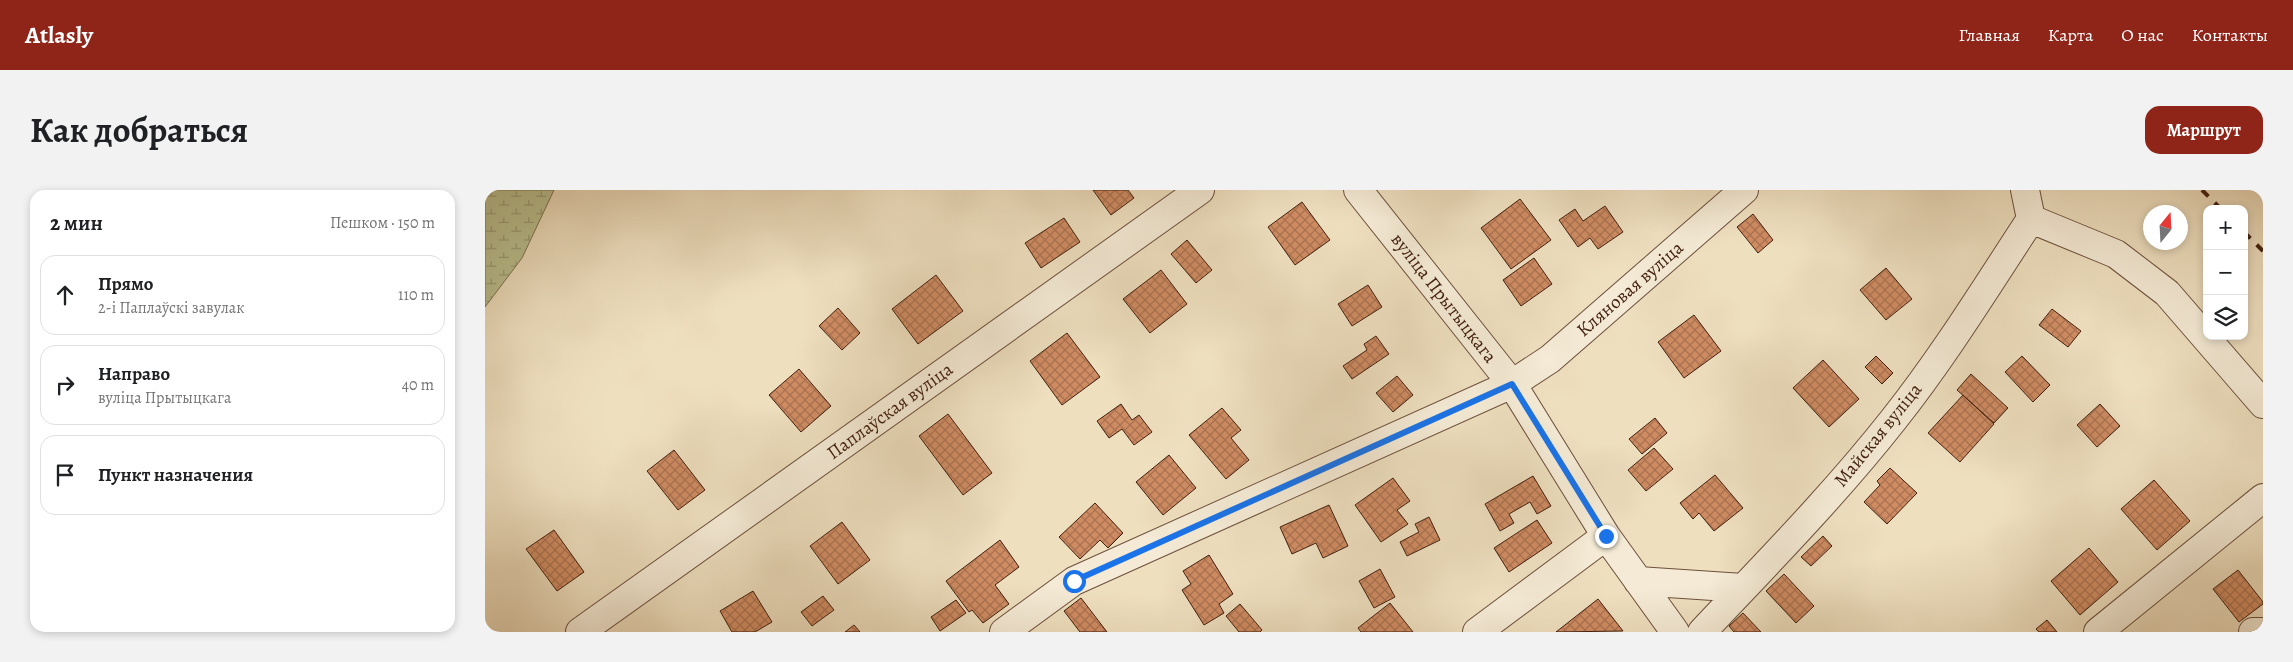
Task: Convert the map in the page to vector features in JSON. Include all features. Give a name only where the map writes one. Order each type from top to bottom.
[{"type":"street","name":"Паплаўская вуліца","points":[[580,632],[1200,190]]},
{"type":"street","name":"вуліца Прытыцкага","points":[[1358,190],[1512,384],[1606,536],[1675,632]]},
{"type":"street","name":"Кляновая вуліца","points":[[1004,632],[1074,581],[1512,384],[1550,359],[1744,190]]},
{"type":"street","points":[[2025,190],[2031,220],[2116,254],[2167,293],[2263,404]]},
{"type":"street","name":"Майская вуліца","points":[[1702,632],[1815,513],[1895,418],[2031,220]]},
{"type":"street","points":[[2098,632],[2263,498]]},
{"type":"street","points":[[1477,632],[1606,536]]},
{"type":"street","points":[[1638,581],[1743,588]]},
{"type":"street","points":[[2253,632],[2263,632]]},
{"type":"green space","points":[[485,190],[554,190],[522,258],[485,307]]},
{"type":"building","points":[[1093,190],[1128,190],[1134,198],[1111,215]]},
{"type":"building","points":[[1520,199],[1551,240],[1511,269],[1481,228]]},
{"type":"building","points":[[1302,202],[1330,240],[1295,265],[1268,227]]},
{"type":"building","points":[[1605,206],[1623,232],[1598,249],[1590,238],[1578,247],[1559,220],[1575,209],[1583,221]]},
{"type":"building","points":[[1753,214],[1773,240],[1758,253],[1737,227]]},
{"type":"building","points":[[1064,218],[1080,242],[1041,268],[1025,243]]},
{"type":"building","points":[[1187,240],[1212,270],[1196,283],[1171,254]]},
{"type":"building","points":[[1534,258],[1552,284],[1521,306],[1503,280]]},
{"type":"building","points":[[1886,268],[1912,299],[1886,320],[1860,290]]},
{"type":"building","points":[[1161,270],[1187,304],[1150,333],[1123,299]]},
{"type":"building","points":[[936,275],[963,311],[918,344],[892,309]]},
{"type":"building","points":[[1368,285],[1382,307],[1352,326],[1338,304]]},
{"type":"building","points":[[838,308],[860,333],[842,350],[819,326]]},
{"type":"building","points":[[2052,309],[2081,331],[2068,347],[2039,325]]},
{"type":"building","points":[[1694,315],[1721,351],[1684,378],[1658,342]]},
{"type":"building","points":[[1067,333],[1100,377],[1062,405],[1030,361]]},
{"type":"building","points":[[1376,336],[1389,354],[1352,379],[1343,366],[1367,350],[1364,344]]},
{"type":"building","points":[[1876,356],[1893,373],[1882,384],[1865,367]]},
{"type":"building","points":[[2022,356],[2050,385],[2033,402],[2005,372]]},
{"type":"building","points":[[1823,360],[1859,399],[1829,427],[1793,388]]},
{"type":"building","points":[[799,369],[831,406],[801,432],[769,395]]},
{"type":"building","points":[[1971,374],[2008,408],[1994,423],[1957,390]]},
{"type":"building","points":[[1397,376],[1413,395],[1393,412],[1376,393]]},
{"type":"building","points":[[1963,395],[1994,424],[1960,462],[1928,433]]},
{"type":"building","points":[[1121,404],[1132,420],[1139,415],[1152,432],[1134,445],[1122,429],[1109,438],[1097,421]]},
{"type":"building","points":[[2100,404],[2120,426],[2097,447],[2077,425]]},
{"type":"building","points":[[1222,408],[1241,430],[1231,438],[1249,460],[1226,479],[1189,435]]},
{"type":"building","points":[[948,414],[992,473],[963,495],[919,436]]},
{"type":"building","points":[[1655,418],[1667,433],[1642,454],[1629,439]]},
{"type":"building","points":[[1654,448],[1673,469],[1646,491],[1628,470]]},
{"type":"building","points":[[674,450],[705,490],[678,510],[647,471]]},
{"type":"building","points":[[1169,455],[1196,488],[1163,515],[1136,482]]},
{"type":"building","points":[[1890,468],[1917,493],[1887,524],[1864,502],[1880,485],[1877,481]]},
{"type":"building","points":[[1715,475],[1743,508],[1714,531],[1699,513],[1693,519],[1680,503]]},
{"type":"building","points":[[1533,476],[1551,506],[1537,514],[1530,502],[1509,514],[1514,523],[1500,531],[1485,504]]},
{"type":"building","points":[[1393,478],[1410,501],[1397,510],[1408,524],[1381,542],[1355,505]]},
{"type":"building","points":[[2154,480],[2190,521],[2157,550],[2121,509]]},
{"type":"building","points":[[1095,503],[1123,533],[1108,548],[1100,540],[1080,559],[1059,537]]},
{"type":"building","points":[[1329,505],[1348,546],[1323,558],[1316,543],[1292,554],[1280,527]]},
{"type":"building","points":[[1429,517],[1440,540],[1407,556],[1400,542],[1419,532],[1415,524]]},
{"type":"building","points":[[1537,520],[1552,543],[1509,572],[1494,548]]},
{"type":"building","points":[[842,522],[870,560],[838,584],[810,546]]},
{"type":"building","points":[[554,530],[584,572],[557,591],[526,549]]},
{"type":"building","points":[[1823,536],[1832,546],[1811,566],[1801,557]]},
{"type":"building","points":[[1000,540],[1019,567],[995,585],[1009,604],[983,623],[972,610],[969,612],[946,581]]},
{"type":"building","points":[[2089,548],[2118,582],[2080,615],[2051,581]]},
{"type":"building","points":[[1209,555],[1233,594],[1219,604],[1224,613],[1204,625],[1182,590],[1191,584],[1183,571]]},
{"type":"building","points":[[1380,569],[1395,597],[1374,608],[1359,581]]},
{"type":"building","points":[[2238,570],[2263,602],[2263,604],[2239,622],[2213,589]]},
{"type":"building","points":[[1784,574],[1814,606],[1796,623],[1766,591]]},
{"type":"building","points":[[753,591],[772,622],[755,632],[732,632],[720,611]]},
{"type":"building","points":[[823,596],[834,610],[812,626],[801,612]]},
{"type":"building","points":[[1081,598],[1107,632],[1080,632],[1064,611]]},
{"type":"building","points":[[1598,599],[1623,631],[1556,632]]},
{"type":"building","points":[[956,600],[966,613],[940,631],[931,617]]},
{"type":"building","points":[[1390,603],[1413,632],[1361,632],[1358,628]]},
{"type":"building","points":[[1240,604],[1262,630],[1260,632],[1239,632],[1226,616]]},
{"type":"building","points":[[1743,613],[1761,632],[1734,632],[1729,626]]},
{"type":"building","points":[[2047,620],[2057,632],[2039,632],[2036,629]]},
{"type":"building","points":[[854,625],[860,632],[845,632]]},
{"type":"railway","points":[[2202,190],[2217,205]]},
{"type":"railway","points":[[2248,236],[2263,251]]},
{"type":"route","points":[[1074,581],[1512,384],[1606,536]]}]
